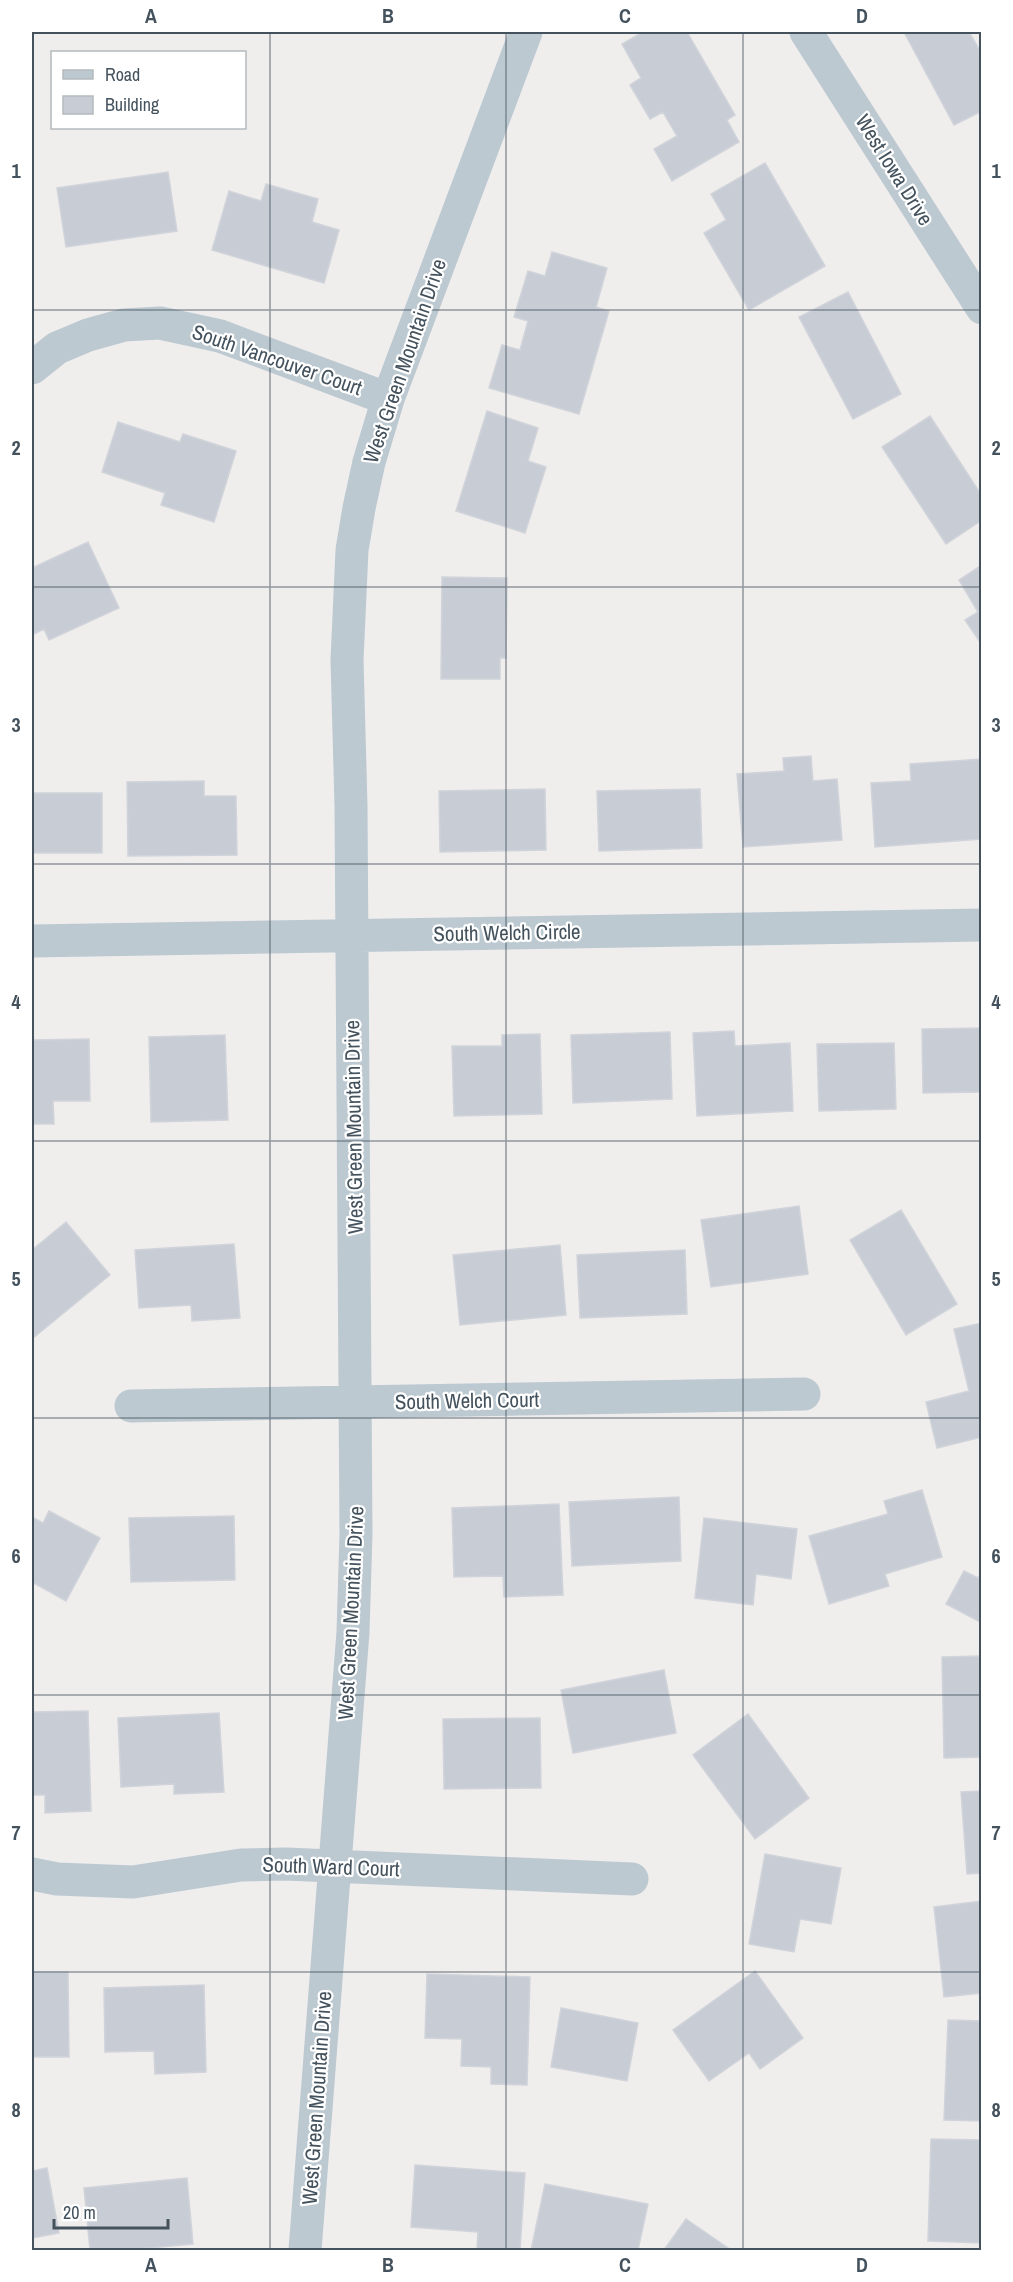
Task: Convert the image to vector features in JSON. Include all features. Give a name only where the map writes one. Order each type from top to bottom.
[{"type":"street","name":"West Green Mountain Drive","points":[[305,2250],[353,1632],[356,1534],[357,1403],[347,660],[351,572],[358,508],[388,399],[526,32]]},
{"type":"street","name":"West Iowa Drive","points":[[806,32],[981,308]]},
{"type":"street","name":"South Vancouver Court","points":[[32,368],[57,348],[88,335],[124,325],[160,322],[220,336],[388,399]]},
{"type":"street","name":"South Welch Circle","points":[[32,941],[981,926]]},
{"type":"street","name":"South Welch Court","points":[[131,1406],[804,1394]]},
{"type":"street","name":"South Ward Court","points":[[32,1874],[57,1880],[133,1882],[241,1865],[334,1866],[632,1879]]},
{"type":"building","points":[[643,32],[687,32],[735,115],[727,120],[739,142],[672,181],[654,149],[677,136],[663,112],[650,119],[630,85],[641,78],[622,44]]},
{"type":"building","points":[[904,32],[969,32],[982,54],[982,111],[954,125]]},
{"type":"building","points":[[765,163],[825,266],[749,310],[704,233],[726,220],[711,194]]},
{"type":"building","points":[[168,172],[177,231],[66,247],[57,188]]},
{"type":"building","points":[[266,184],[318,199],[312,222],[339,230],[324,283],[212,250],[229,191],[261,201]]},
{"type":"building","points":[[552,252],[607,268],[596,307],[609,311],[579,414],[489,388],[502,345],[520,350],[528,321],[514,317],[528,271],[545,276]]},
{"type":"building","points":[[848,292],[901,394],[853,419],[799,317]]},
{"type":"building","points":[[487,411],[538,428],[528,461],[546,467],[525,533],[456,511]]},
{"type":"building","points":[[930,416],[982,496],[982,520],[946,544],[882,447]]},
{"type":"building","points":[[118,422],[180,442],[183,434],[236,451],[214,522],[161,505],[165,493],[102,472]]},
{"type":"building","points":[[88,542],[119,608],[49,640],[44,629],[32,635],[32,568]]},
{"type":"building","points":[[982,565],[982,645],[965,620],[978,612],[959,580]]},
{"type":"building","points":[[442,577],[507,578],[506,658],[500,658],[500,679],[441,679]]},
{"type":"building","points":[[811,756],[813,781],[837,779],[842,840],[743,847],[737,774],[784,771],[783,758]]},
{"type":"building","points":[[982,759],[982,839],[875,847],[871,783],[911,781],[910,764]]},
{"type":"building","points":[[204,781],[204,796],[236,796],[237,855],[128,856],[127,782]]},
{"type":"building","points":[[545,789],[546,850],[440,852],[439,791]]},
{"type":"building","points":[[700,789],[702,848],[599,851],[597,791]]},
{"type":"building","points":[[32,793],[102,793],[102,853],[32,853]]},
{"type":"building","points":[[982,1028],[982,1092],[923,1093],[922,1029]]},
{"type":"building","points":[[734,1031],[735,1046],[790,1043],[793,1111],[697,1116],[693,1033]]},
{"type":"building","points":[[670,1032],[672,1099],[573,1103],[571,1035]]},
{"type":"building","points":[[540,1034],[542,1114],[454,1116],[452,1046],[502,1046],[502,1035]]},
{"type":"building","points":[[225,1035],[228,1120],[151,1122],[149,1037]]},
{"type":"building","points":[[89,1039],[90,1101],[53,1101],[54,1124],[32,1124],[32,1040]]},
{"type":"building","points":[[894,1043],[896,1109],[819,1111],[817,1044]]},
{"type":"building","points":[[799,1206],[808,1274],[711,1287],[701,1220]]},
{"type":"building","points":[[901,1210],[957,1304],[906,1335],[850,1240]]},
{"type":"building","points":[[66,1222],[110,1275],[32,1339],[32,1250]]},
{"type":"building","points":[[234,1244],[240,1318],[192,1321],[191,1305],[139,1308],[135,1250]]},
{"type":"building","points":[[560,1245],[566,1315],[460,1325],[453,1255]]},
{"type":"building","points":[[685,1250],[687,1314],[580,1318],[577,1255]]},
{"type":"building","points":[[982,1323],[982,1437],[937,1448],[926,1402],[969,1391],[954,1329]]},
{"type":"building","points":[[922,1490],[942,1557],[885,1574],[889,1586],[829,1604],[809,1536],[888,1514],[884,1501]]},
{"type":"building","points":[[679,1497],[681,1561],[572,1566],[569,1502]]},
{"type":"building","points":[[559,1504],[563,1595],[504,1597],[503,1576],[454,1577],[452,1508]]},
{"type":"building","points":[[49,1511],[100,1538],[66,1601],[32,1582],[32,1517],[43,1523]]},
{"type":"building","points":[[234,1516],[235,1580],[131,1582],[129,1518]]},
{"type":"building","points":[[704,1518],[797,1529],[791,1579],[756,1574],[753,1605],[695,1598]]},
{"type":"building","points":[[964,1571],[978,1578],[982,1571],[982,1623],[946,1604]]},
{"type":"building","points":[[982,1656],[982,1757],[944,1758],[942,1657]]},
{"type":"building","points":[[664,1670],[676,1733],[573,1753],[561,1690]]},
{"type":"building","points":[[88,1711],[91,1811],[45,1813],[45,1795],[32,1795],[32,1712]]},
{"type":"building","points":[[219,1713],[224,1792],[174,1794],[174,1784],[121,1787],[118,1718]]},
{"type":"building","points":[[748,1714],[809,1798],[755,1839],[693,1755]]},
{"type":"building","points":[[540,1718],[541,1788],[444,1789],[443,1719]]},
{"type":"building","points":[[982,1791],[982,1873],[967,1874],[961,1792]]},
{"type":"building","points":[[765,1854],[841,1868],[831,1924],[800,1919],[794,1952],[749,1944]]},
{"type":"building","points":[[982,1901],[982,1993],[944,1997],[934,1907]]},
{"type":"building","points":[[755,1971],[803,2038],[760,2069],[749,2053],[709,2081],[673,2030]]},
{"type":"building","points":[[32,1972],[68,1972],[69,2057],[32,2057]]},
{"type":"building","points":[[427,1974],[530,1977],[527,2085],[491,2084],[491,2067],[461,2066],[462,2039],[425,2038]]},
{"type":"building","points":[[204,1985],[206,2072],[155,2074],[154,2051],[105,2052],[104,1988]]},
{"type":"building","points":[[561,2008],[638,2023],[627,2081],[551,2067]]},
{"type":"building","points":[[948,2020],[982,2021],[982,2121],[944,2120]]},
{"type":"building","points":[[931,2139],[982,2140],[982,2243],[928,2241]]},
{"type":"building","points":[[415,2165],[525,2173],[520,2250],[477,2250],[478,2232],[411,2227]]},
{"type":"building","points":[[47,2168],[59,2233],[32,2238],[32,2171]]},
{"type":"building","points":[[187,2178],[193,2244],[127,2250],[90,2250],[84,2188]]},
{"type":"building","points":[[545,2184],[648,2204],[638,2250],[531,2250]]},
{"type":"building","points":[[686,2219],[731,2250],[664,2250]]}]
